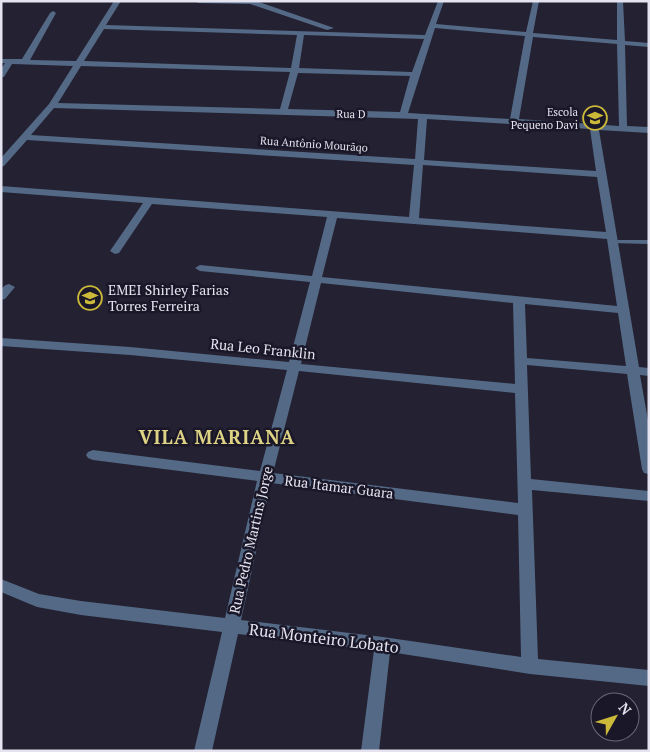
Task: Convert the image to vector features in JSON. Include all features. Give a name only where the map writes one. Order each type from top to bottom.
[{"type":"street","points":[[1,164],[52,105],[80,64],[118,1]]},
{"type":"street","points":[[198,1],[249,2],[316,25],[360,34]]},
{"type":"street","points":[[403,115],[415,74],[430,37],[441,1]]},
{"type":"street","points":[[514,122],[528,34],[536,1]]},
{"type":"street","points":[[620,1],[623,129]]},
{"type":"street","points":[[25,61],[53,13]]},
{"type":"street","points":[[433,26],[649,45]]},
{"type":"street","points":[[102,27],[430,37]]},
{"type":"street","points":[[283,113],[295,70],[302,32]]},
{"type":"street","points":[[1,61],[415,74]]},
{"type":"street","points":[[1,75],[10,61]]},
{"type":"street","name":"Rua D","points":[[52,105],[403,115],[649,130]]},
{"type":"street","points":[[414,221],[423,116]]},
{"type":"street","points":[[594,128],[649,469]]},
{"type":"street","name":"Rua Antônio Mourãqo","points":[[24,136],[602,174]]},
{"type":"street","points":[[1,189],[332,214],[612,239]]},
{"type":"street","points":[[115,251],[150,200]]},
{"type":"street","name":"Rua Pedro Martins Jorge","points":[[203,751],[265,478],[332,214]]},
{"type":"street","points":[[200,268],[623,310]]},
{"type":"street","points":[[1,297],[9,287]]},
{"type":"street","points":[[519,299],[530,666]]},
{"type":"street","name":"Rua Leo Franklin","points":[[1,342],[130,351],[522,389]]},
{"type":"street","points":[[521,361],[649,372]]},
{"type":"street","name":"Rua Itamar Guara","points":[[94,455],[526,510]]},
{"type":"street","points":[[525,484],[649,496]]},
{"type":"street","name":"Rua Monteiro Lobato","points":[[1,586],[38,600],[81,608],[383,644],[530,666],[649,678]]},
{"type":"street","points":[[370,751],[383,644]]},
{"type":"lane","points":[[612,239],[649,242]]},
{"type":"place","name":"Escola Pequeno Davi","points":[[595,118]]},
{"type":"place","name":"EMEI Shirley Farias Torres Ferreira","points":[[90,298]]},
{"type":"district","name":"VILA MARIANA","points":[[217,437]]}]
